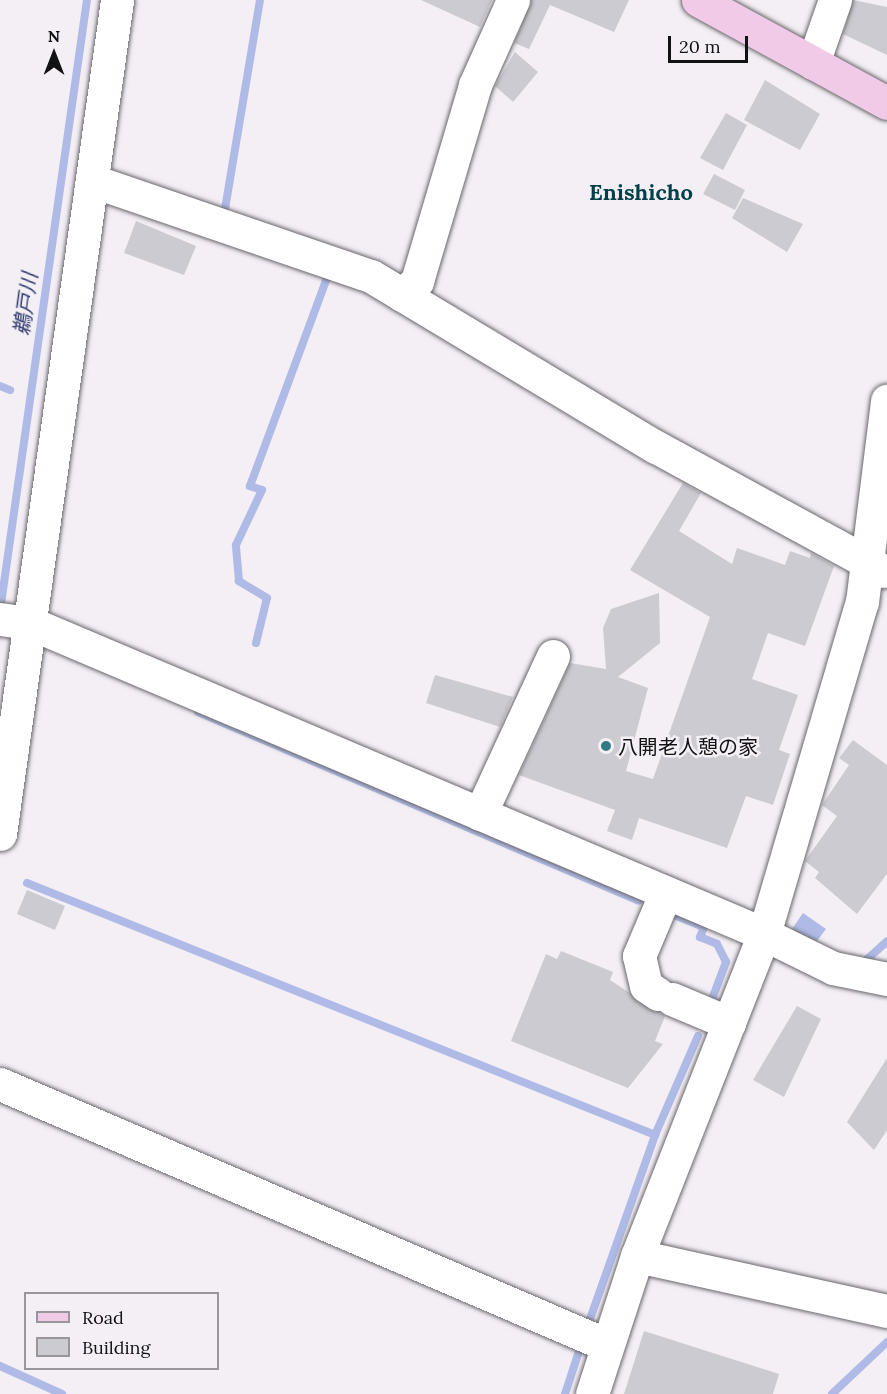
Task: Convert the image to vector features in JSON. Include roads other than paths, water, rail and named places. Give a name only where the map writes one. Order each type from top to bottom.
[{"type":"main road","points":[[699,0],[887,103]]},
{"type":"street","points":[[0,834],[14,621],[93,181],[117,0]]},
{"type":"street","points":[[402,295],[417,281],[475,85],[513,0]]},
{"type":"street","points":[[813,63],[835,0]]},
{"type":"street","points":[[93,181],[371,276],[656,447],[878,567]]},
{"type":"street","points":[[592,1394],[637,1256],[764,934],[862,602],[878,567],[887,401]]},
{"type":"street","points":[[14,621],[666,892],[764,934],[833,968],[887,979]]},
{"type":"street","points":[[480,814],[553,656]]},
{"type":"street","points":[[666,892],[639,956],[646,986],[729,1023]]},
{"type":"street","points":[[0,1084],[607,1345]]},
{"type":"street","points":[[637,1256],[887,1311]]},
{"type":"water","points":[[803,913],[826,929],[814,945],[792,929]]},
{"type":"waterway","name":"鵜戸川","points":[[0,611],[87,0]]},
{"type":"waterway","points":[[224,215],[260,0]]},
{"type":"waterway","points":[[256,643],[267,598],[239,581],[236,545],[262,490],[250,486],[329,273]]},
{"type":"waterway","points":[[0,386],[10,390]]},
{"type":"waterway","points":[[198,712],[638,901]]},
{"type":"waterway","points":[[27,883],[655,1135]]},
{"type":"waterway","points":[[674,915],[704,927],[700,937],[717,944],[726,962],[711,1002]]},
{"type":"waterway","points":[[864,962],[887,941]]},
{"type":"waterway","points":[[590,1319],[655,1135],[698,1036]]},
{"type":"waterway","points":[[832,1394],[887,1342]]},
{"type":"waterway","points":[[565,1394],[581,1345]]},
{"type":"waterway","points":[[0,1366],[62,1394]]},
{"type":"place","name":"八開老人憩の家","points":[[606,746]]},
{"type":"district","name":"Enishicho","points":[[641,193]]}]
